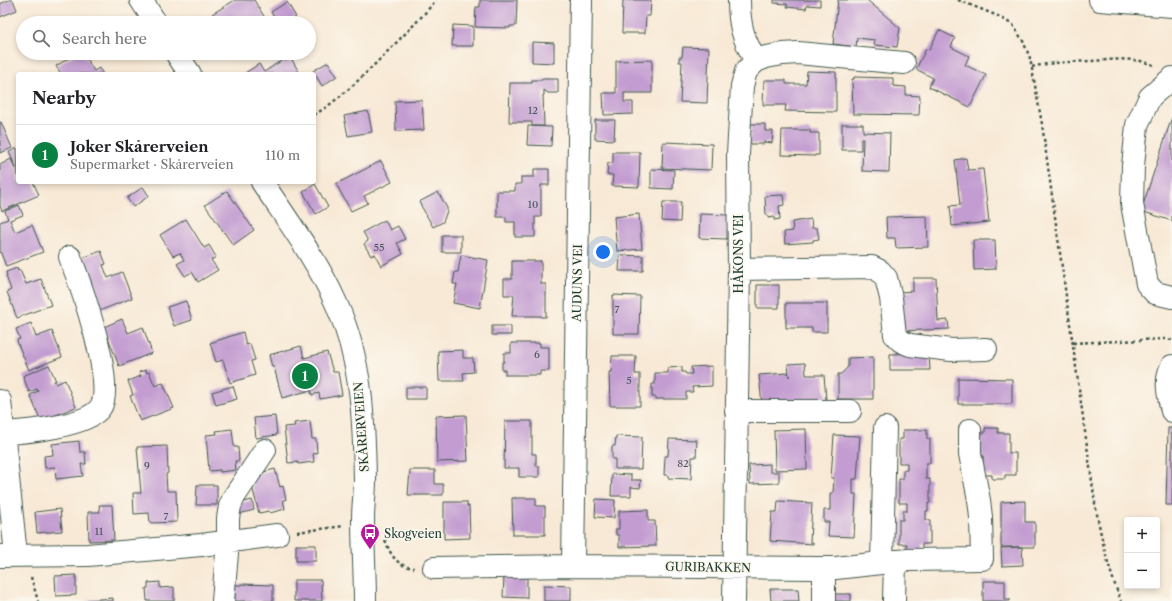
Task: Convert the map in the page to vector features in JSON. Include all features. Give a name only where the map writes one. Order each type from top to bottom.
[{"type":"main road","points":[[141,0],[151,16]]},
{"type":"main road","name":"AUDUNS VEI","points":[[573,566],[581,0]]},
{"type":"main road","points":[[739,0],[743,37],[756,61],[766,57],[798,53],[904,63]]},
{"type":"main road","points":[[1100,0],[1172,6]]},
{"type":"main road","points":[[181,60],[189,72]]},
{"type":"main road","name":"HÅKONS VEI","points":[[734,601],[739,268],[738,154],[743,79],[746,71],[756,61]]},
{"type":"main road","points":[[1172,78],[1150,97],[1137,125],[1133,166],[1132,204],[1148,284],[1155,293],[1172,297]]},
{"type":"main road","name":"SKÅRERVEIEN","points":[[263,184],[298,236],[328,286],[342,319],[354,354],[362,394],[363,411],[365,481],[363,520],[365,601]]},
{"type":"main road","points":[[4,433],[72,423],[91,416],[101,407],[104,393],[104,374],[87,304],[70,257]]},
{"type":"main road","points":[[739,268],[872,267],[880,271],[886,278],[891,298],[895,335],[901,341],[910,345],[945,349],[986,349]]},
{"type":"main road","points":[[1172,366],[1168,381],[1168,393],[1172,411]]},
{"type":"main road","points":[[0,401],[4,433],[8,556],[88,555],[277,535]]},
{"type":"main road","points":[[736,411],[850,411]]},
{"type":"main road","points":[[885,428],[888,562],[894,601]]},
{"type":"main road","name":"GURIBAKKEN","points":[[434,568],[573,566],[824,568],[888,562],[982,559],[981,517],[970,454],[970,430]]},
{"type":"main road","points":[[223,601],[230,506],[234,497],[265,450]]},
{"type":"main road","points":[[824,568],[824,601]]},
{"type":"path","points":[[316,114],[340,98],[354,85],[416,23],[436,0]]},
{"type":"path","points":[[958,0],[998,16],[1013,25],[1027,49],[1032,67],[1040,110],[1095,502],[1103,546],[1114,585],[1121,601]]},
{"type":"path","points":[[1032,67],[1056,62],[1132,60],[1152,65],[1167,72],[1172,78]]},
{"type":"path","points":[[1073,344],[1165,339],[1172,340]]},
{"type":"path","points":[[277,535],[319,528],[348,526]]},
{"type":"path","points":[[384,538],[391,555],[405,567],[434,568]]},
{"type":"building","points":[[13,0],[17,10],[0,17],[0,4]]},
{"type":"building","points":[[235,0],[254,0],[264,16],[213,16],[212,14]]},
{"type":"building","points":[[480,0],[517,0],[516,26],[510,26],[510,28],[475,27],[476,7],[480,7]]},
{"type":"building","points":[[623,0],[651,0],[650,16],[646,16],[645,33],[622,33]]},
{"type":"building","points":[[774,0],[820,0],[820,6],[807,5],[806,9],[787,7],[787,4],[774,3]]},
{"type":"building","points":[[838,0],[867,0],[900,28],[897,47],[874,45],[875,40],[857,38],[856,47],[833,44]]},
{"type":"building","points":[[287,2],[295,16],[273,16],[271,12]]},
{"type":"building","points":[[453,25],[473,26],[473,46],[452,46]]},
{"type":"building","points":[[939,30],[955,38],[951,47],[969,56],[965,65],[986,75],[970,107],[929,87],[933,78],[916,69],[926,49],[929,50]]},
{"type":"building","points":[[532,42],[554,43],[554,63],[532,62]]},
{"type":"building","points":[[683,47],[709,48],[707,103],[680,102],[682,62],[679,62],[679,57],[682,57]]},
{"type":"building","points":[[66,60],[87,60],[94,71],[99,68],[102,72],[60,72],[56,66]]},
{"type":"building","points":[[282,60],[292,60],[299,72],[264,72]]},
{"type":"building","points":[[652,60],[652,93],[624,93],[624,102],[633,102],[633,114],[604,115],[603,93],[616,93],[616,61]]},
{"type":"building","points":[[328,62],[337,76],[322,86],[316,76],[316,72],[313,71]]},
{"type":"building","points":[[259,64],[264,72],[247,72]]},
{"type":"building","points":[[807,71],[836,72],[836,112],[785,111],[786,105],[763,105],[764,80],[786,80],[786,84],[806,84]]},
{"type":"building","points":[[854,77],[893,78],[893,86],[906,87],[906,95],[920,96],[919,115],[853,114],[852,79],[854,79]]},
{"type":"building","points":[[558,79],[558,93],[548,93],[544,90],[544,126],[532,126],[532,122],[509,122],[510,83],[532,83],[532,80]]},
{"type":"building","points":[[422,100],[424,130],[396,131],[395,101]]},
{"type":"building","points":[[368,111],[372,132],[348,136],[344,116]]},
{"type":"building","points":[[1172,117],[1172,221],[1141,211]]},
{"type":"building","points":[[595,120],[615,120],[614,140],[595,139]]},
{"type":"building","points":[[0,122],[12,148],[0,153]]},
{"type":"building","points":[[751,124],[765,124],[765,131],[773,131],[772,143],[764,142],[764,144],[750,144]]},
{"type":"building","points":[[842,124],[863,124],[863,132],[890,133],[889,172],[862,171],[863,139],[861,139],[861,150],[842,150]]},
{"type":"building","points":[[528,126],[552,127],[551,146],[527,145]]},
{"type":"building","points":[[782,130],[810,130],[810,133],[819,133],[819,155],[781,155]]},
{"type":"building","points":[[663,142],[712,144],[711,170],[662,168]]},
{"type":"building","points":[[16,148],[16,168],[9,152]]},
{"type":"building","points":[[613,152],[640,152],[639,187],[612,186],[613,175],[607,175],[608,163],[613,163]]},
{"type":"building","points":[[966,158],[968,170],[983,169],[989,222],[952,226],[950,206],[960,205],[955,160]]},
{"type":"building","points":[[11,159],[15,169],[16,168],[16,184],[34,184],[39,195],[2,211],[0,206],[0,165]]},
{"type":"building","points":[[381,161],[392,182],[364,196],[368,203],[351,211],[336,184]]},
{"type":"building","points":[[534,169],[549,169],[549,185],[541,185],[541,217],[535,217],[535,237],[515,237],[515,222],[506,222],[506,217],[497,217],[497,191],[515,191],[515,184],[521,184],[521,177],[534,177]]},
{"type":"building","points":[[651,169],[674,170],[673,189],[651,188]]},
{"type":"building","points":[[315,184],[328,207],[316,214],[303,192]]},
{"type":"building","points":[[143,187],[149,196],[133,207],[127,198]]},
{"type":"building","points":[[227,191],[254,230],[233,245],[205,205]]},
{"type":"building","points":[[438,192],[447,208],[447,211],[443,222],[433,227],[419,202]]},
{"type":"building","points":[[783,195],[784,205],[779,206],[780,219],[774,220],[774,217],[768,218],[768,215],[766,215],[765,196]]},
{"type":"building","points":[[663,202],[681,202],[680,222],[662,221]]},
{"type":"building","points":[[19,205],[23,215],[10,220],[15,232],[32,225],[43,252],[6,266],[0,251],[0,222],[8,219],[5,211]]},
{"type":"building","points":[[639,214],[642,249],[617,251],[614,217]]},
{"type":"building","points":[[700,214],[728,215],[727,239],[699,238]]},
{"type":"building","points":[[927,216],[928,247],[896,248],[895,238],[887,238],[886,217]]},
{"type":"building","points":[[186,219],[204,248],[209,245],[216,257],[211,260],[218,270],[198,282],[192,272],[185,276],[177,264],[184,260],[180,253],[173,256],[160,235]]},
{"type":"building","points":[[811,219],[812,228],[817,228],[819,239],[813,240],[813,242],[785,244],[784,232],[793,231],[792,222]]},
{"type":"building","points":[[385,220],[390,230],[398,226],[405,239],[397,243],[403,254],[381,266],[375,254],[371,256],[364,244],[368,241],[363,232]]},
{"type":"building","points":[[442,235],[461,235],[461,252],[442,252]]},
{"type":"building","points":[[973,240],[995,240],[996,269],[974,270]]},
{"type":"building","points":[[101,251],[106,264],[103,265],[108,278],[122,272],[132,298],[99,311],[89,285],[92,284],[82,258]]},
{"type":"building","points":[[461,255],[488,260],[480,308],[453,303],[457,284],[453,284],[455,272],[458,272]]},
{"type":"building","points":[[620,255],[643,256],[643,271],[619,271]]},
{"type":"building","points":[[512,261],[541,261],[541,284],[546,284],[546,317],[512,316],[514,295],[504,295],[504,279],[512,279]]},
{"type":"building","points":[[17,268],[18,271],[20,270],[26,284],[41,279],[51,305],[17,318],[7,292],[11,290],[6,272]]},
{"type":"building","points":[[913,278],[936,278],[938,321],[948,320],[949,329],[899,331],[900,292],[913,291]]},
{"type":"building","points":[[757,285],[779,285],[779,308],[757,308]]},
{"type":"building","points":[[613,295],[640,296],[639,334],[613,334]]},
{"type":"building","points":[[186,301],[192,320],[174,326],[167,307]]},
{"type":"building","points":[[786,303],[827,303],[827,332],[812,332],[812,328],[786,328]]},
{"type":"building","points":[[122,319],[128,333],[143,327],[152,353],[119,366],[104,327]]},
{"type":"building","points":[[31,323],[36,337],[52,331],[62,357],[29,370],[18,344],[17,340],[20,339],[16,329]]},
{"type":"building","points":[[492,326],[511,326],[511,335],[492,335]]},
{"type":"building","points":[[243,332],[246,345],[250,344],[255,360],[251,361],[255,375],[230,383],[223,360],[216,362],[210,343]]},
{"type":"building","points":[[511,343],[540,343],[540,347],[549,347],[549,371],[540,371],[540,375],[505,375],[505,370],[502,370],[502,362],[504,362],[504,353],[511,353]]},
{"type":"building","points":[[301,346],[304,358],[327,352],[333,372],[338,372],[342,395],[320,399],[319,393],[312,395],[311,390],[282,398],[274,367],[272,367],[269,355]]},
{"type":"building","points":[[463,350],[463,358],[473,358],[474,372],[463,373],[464,381],[439,381],[438,351]]},
{"type":"building","points":[[929,353],[930,370],[890,370],[890,354]]},
{"type":"building","points":[[612,356],[636,356],[635,374],[640,374],[640,406],[610,405],[609,372],[611,372]]},
{"type":"building","points":[[873,357],[873,399],[838,399],[838,374],[841,374],[848,367],[848,358]]},
{"type":"building","points":[[805,363],[806,375],[824,375],[826,400],[762,405],[759,375],[788,373],[789,377],[788,364]]},
{"type":"building","points":[[49,365],[56,384],[65,380],[76,407],[41,421],[30,395],[38,391],[37,389],[29,392],[23,376]]},
{"type":"building","points":[[712,366],[712,386],[692,387],[693,392],[686,392],[686,399],[656,399],[656,397],[652,397],[652,384],[655,384],[655,373],[668,373],[668,368],[682,367],[682,372],[692,374],[691,367]]},
{"type":"building","points":[[146,370],[147,373],[149,372],[155,386],[163,383],[174,408],[140,421],[130,396],[133,395],[128,381],[141,376],[139,372]]},
{"type":"building","points":[[958,378],[1012,379],[1012,404],[958,404]]},
{"type":"building","points":[[233,386],[237,399],[216,405],[212,392]]},
{"type":"building","points":[[406,387],[426,387],[426,399],[406,399]]},
{"type":"building","points":[[466,415],[468,461],[437,462],[436,416]]},
{"type":"building","points":[[275,416],[277,435],[256,438],[254,418]]},
{"type":"building","points":[[310,421],[312,439],[316,439],[317,453],[313,454],[314,462],[298,464],[298,462],[288,463],[284,427],[295,426],[294,423]]},
{"type":"building","points":[[505,421],[532,421],[532,454],[536,454],[536,466],[539,466],[539,477],[519,477],[519,468],[504,468]]},
{"type":"building","points":[[985,428],[998,428],[998,433],[1009,433],[1009,453],[1016,453],[1016,475],[1005,475],[1005,479],[992,479],[992,475],[983,475],[983,455],[976,455],[976,433],[985,433]]},
{"type":"building","points":[[1168,428],[1172,428],[1172,505],[1166,505]]},
{"type":"building","points":[[232,429],[234,447],[238,447],[239,461],[235,461],[236,470],[220,472],[220,470],[209,471],[206,435],[217,434],[216,431]]},
{"type":"building","points":[[806,429],[807,469],[775,470],[774,430]]},
{"type":"building","points":[[903,430],[927,430],[927,439],[930,439],[930,463],[926,463],[926,479],[930,479],[930,503],[928,503],[928,511],[926,511],[926,520],[930,520],[930,544],[922,544],[922,551],[907,551],[907,544],[899,544],[899,520],[903,520],[903,511],[907,511],[907,503],[899,503],[899,479],[903,479],[903,470],[907,470],[907,463],[899,463],[899,439],[903,439]]},
{"type":"building","points":[[834,435],[860,436],[857,479],[853,479],[853,494],[856,494],[854,537],[828,536],[829,522],[824,522],[824,510],[830,510],[830,493],[833,493],[834,478],[831,478]]},
{"type":"building","points":[[616,436],[642,437],[641,469],[615,469],[615,459],[612,459],[612,446],[615,446]]},
{"type":"building","points":[[669,439],[697,440],[696,457],[692,457],[691,479],[668,478],[668,475],[664,475],[665,456],[668,456]]},
{"type":"building","points":[[79,441],[80,452],[85,452],[86,464],[81,464],[83,476],[56,479],[55,467],[45,468],[44,456],[53,455],[52,444]]},
{"type":"building","points":[[167,446],[167,491],[176,491],[177,522],[150,523],[149,513],[134,514],[133,493],[141,493],[137,447]]},
{"type":"building","points":[[770,464],[770,472],[779,472],[779,483],[750,484],[749,465]]},
{"type":"building","points":[[275,469],[280,487],[283,486],[286,500],[283,500],[285,509],[270,513],[269,511],[259,513],[250,479],[260,473]]},
{"type":"building","points":[[410,470],[435,470],[435,484],[443,484],[443,495],[408,495]]},
{"type":"building","points":[[612,474],[631,475],[631,480],[641,480],[640,488],[631,487],[631,496],[611,496]]},
{"type":"building","points":[[197,485],[217,485],[217,505],[196,505]]},
{"type":"building","points":[[512,498],[536,498],[536,506],[545,506],[545,535],[513,535]]},
{"type":"building","points":[[596,499],[615,500],[614,518],[595,517]]},
{"type":"building","points":[[252,500],[254,510],[235,515],[233,505]]},
{"type":"building","points":[[778,501],[812,503],[810,542],[813,542],[813,544],[770,541],[772,512],[777,512]]},
{"type":"building","points":[[1025,501],[1025,522],[1035,522],[1035,547],[1001,547],[1001,502]]},
{"type":"building","points":[[444,502],[467,502],[467,506],[469,506],[470,538],[444,539]]},
{"type":"building","points":[[99,505],[112,505],[114,540],[89,541],[88,512],[100,512]]},
{"type":"building","points":[[60,509],[62,531],[37,533],[35,512]]},
{"type":"building","points":[[648,510],[648,521],[655,521],[656,546],[619,547],[619,535],[616,535],[616,529],[619,529],[619,511]]},
{"type":"building","points":[[296,545],[316,545],[316,561],[296,561]]},
{"type":"building","points":[[1022,547],[1023,565],[1002,566],[1001,548]]},
{"type":"building","points":[[76,575],[76,595],[56,596],[55,576]]},
{"type":"building","points":[[504,577],[527,578],[527,598],[503,597]]},
{"type":"building","points":[[294,580],[321,580],[322,601],[294,601]]},
{"type":"building","points":[[983,581],[1005,581],[1005,599],[1010,599],[1010,601],[983,601]]},
{"type":"building","points":[[160,582],[160,588],[174,587],[174,601],[147,601],[146,588],[148,588],[148,583]]},
{"type":"building","points":[[235,585],[273,585],[273,601],[235,601]]},
{"type":"building","points":[[544,585],[571,586],[571,601],[544,601]]},
{"type":"building","points":[[770,589],[798,589],[799,601],[771,601]]},
{"type":"building","points":[[833,594],[851,594],[851,601],[833,601]]},
{"type":"building","points":[[113,598],[113,601],[87,601],[87,600]]},
{"type":"place","name":"Joker Skårerveien","points":[[305,376]]},
{"type":"place","name":"Skogveien","points":[[370,550]]}]
